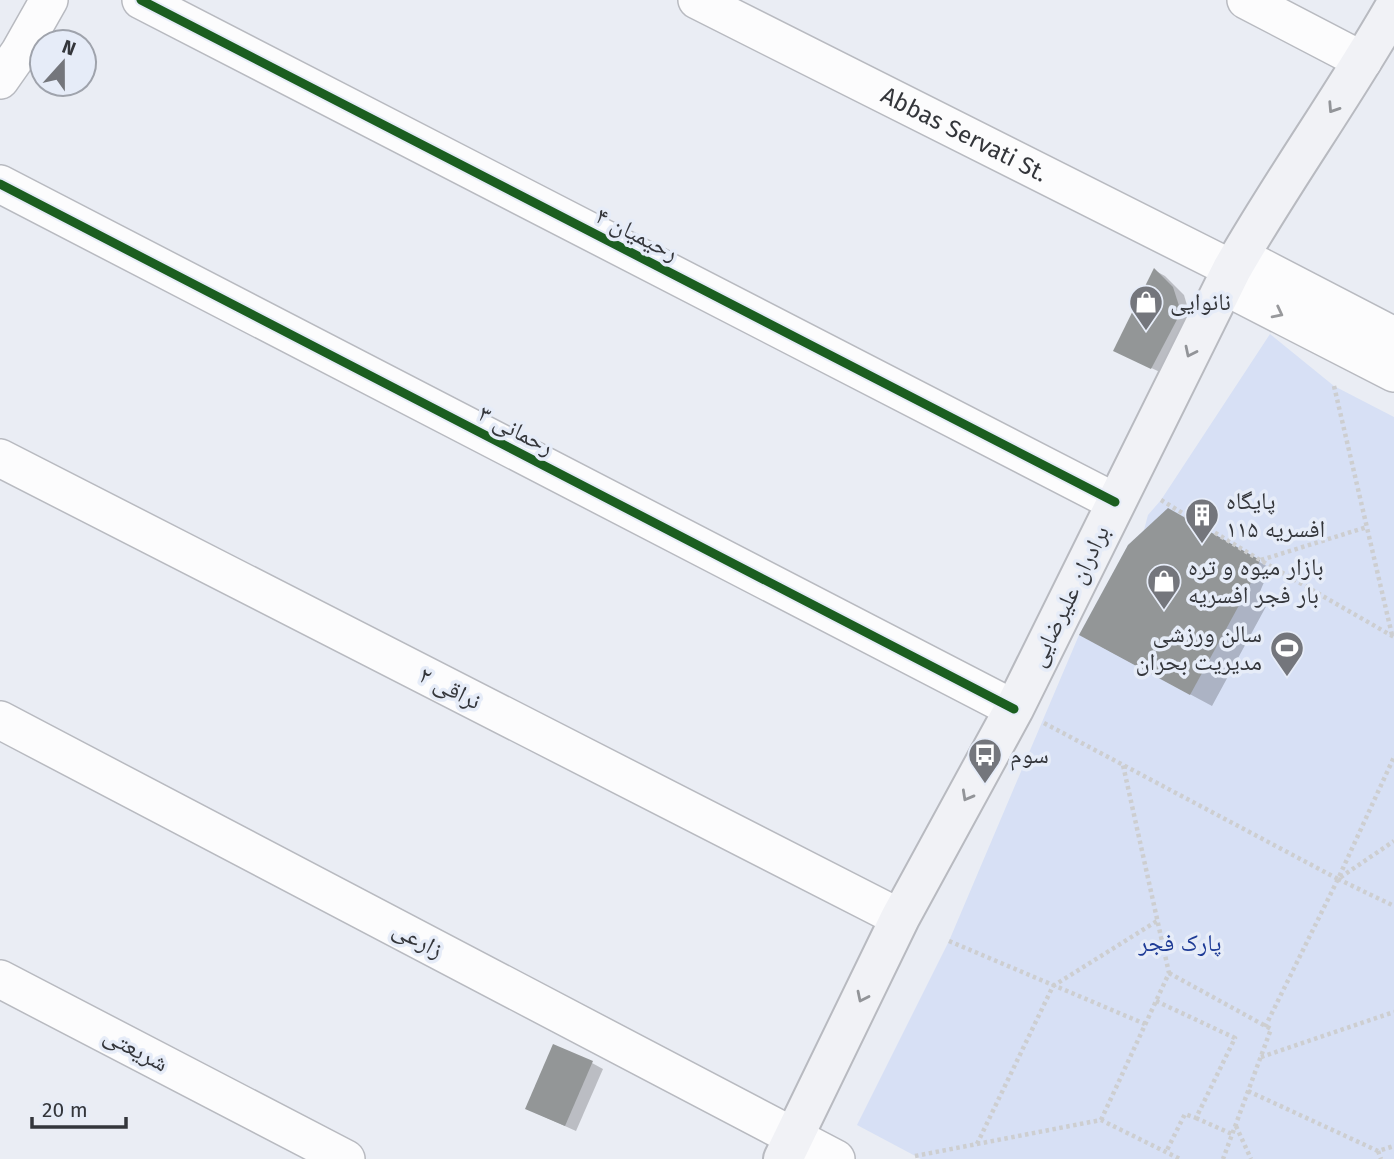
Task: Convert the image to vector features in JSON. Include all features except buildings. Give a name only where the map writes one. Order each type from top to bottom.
[{"type":"main road","name":"برادران علیرضایی","points":[[789,1148],[900,918],[1029,716],[1115,502],[1231,269],[1394,8]]},
{"type":"street","points":[[0,80],[49,0]]},
{"type":"street","name":"رحیمیان ۴","points":[[141,0],[1115,502]]},
{"type":"street","name":"Abbas Servati St.","points":[[697,0],[1231,269],[1259,266],[1394,337]]},
{"type":"street","points":[[1246,0],[1363,61]]},
{"type":"street","name":"رحمانی ۳","points":[[0,184],[1029,716]]},
{"type":"street","points":[[1231,269],[1240,293],[1394,373]]},
{"type":"street","name":"نراقی ۲","points":[[0,458],[900,918]]},
{"type":"street","name":"زارعی","points":[[0,720],[789,1148],[836,1159]]},
{"type":"street","name":"شریعتی","points":[[0,978],[346,1159]]},
{"type":"path","points":[[1334,386],[1393,636]]},
{"type":"path","points":[[1161,500],[1393,636]]},
{"type":"path","points":[[1260,560],[1367,527]]},
{"type":"path","points":[[1029,716],[1394,906]]},
{"type":"path","points":[[1265,1027],[1394,757]]},
{"type":"path","points":[[1101,1120],[1169,973],[1123,764]]},
{"type":"path","points":[[1338,879],[1394,841]]},
{"type":"path","points":[[977,1144],[1053,986],[1157,921]]},
{"type":"path","points":[[949,941],[1145,1024]]},
{"type":"path","points":[[1169,973],[1271,1030],[1223,1159]]},
{"type":"path","points":[[1156,1001],[1235,1038],[1196,1118]]},
{"type":"path","points":[[1260,1057],[1394,1012]]},
{"type":"path","points":[[1248,1091],[1378,1151],[1394,1146]]},
{"type":"path","points":[[1166,1153],[1185,1114],[1232,1134]]},
{"type":"path","points":[[915,1156],[1101,1120],[1180,1159]]},
{"type":"path","points":[[1236,1125],[1251,1159]]},
{"type":"path","points":[[1378,1151],[1381,1159]]},
{"type":"green space","name":"پارک فجر","points":[[1270,334],[1334,386],[1394,417],[1394,1159],[921,1159],[857,1125],[949,941],[1079,635],[1128,545],[1144,530],[1148,515],[1161,500]]},
{"type":"cycle path","points":[[141,0],[1115,502]]},
{"type":"cycle path","points":[[0,184],[1014,709]]},
{"type":"place","name":"نانوایی","points":[[1146,332]]},
{"type":"place","name":"پایگاه ۱۱۵ افسریه","points":[[1202,545]]},
{"type":"place","name":"بازار میوه و تره بار فجر افسریه","points":[[1164,611]]},
{"type":"place","name":"سالن ورزشی مدیریت بحران","points":[[1287,678]]},
{"type":"place","name":"سوم","points":[[985,785]]}]
